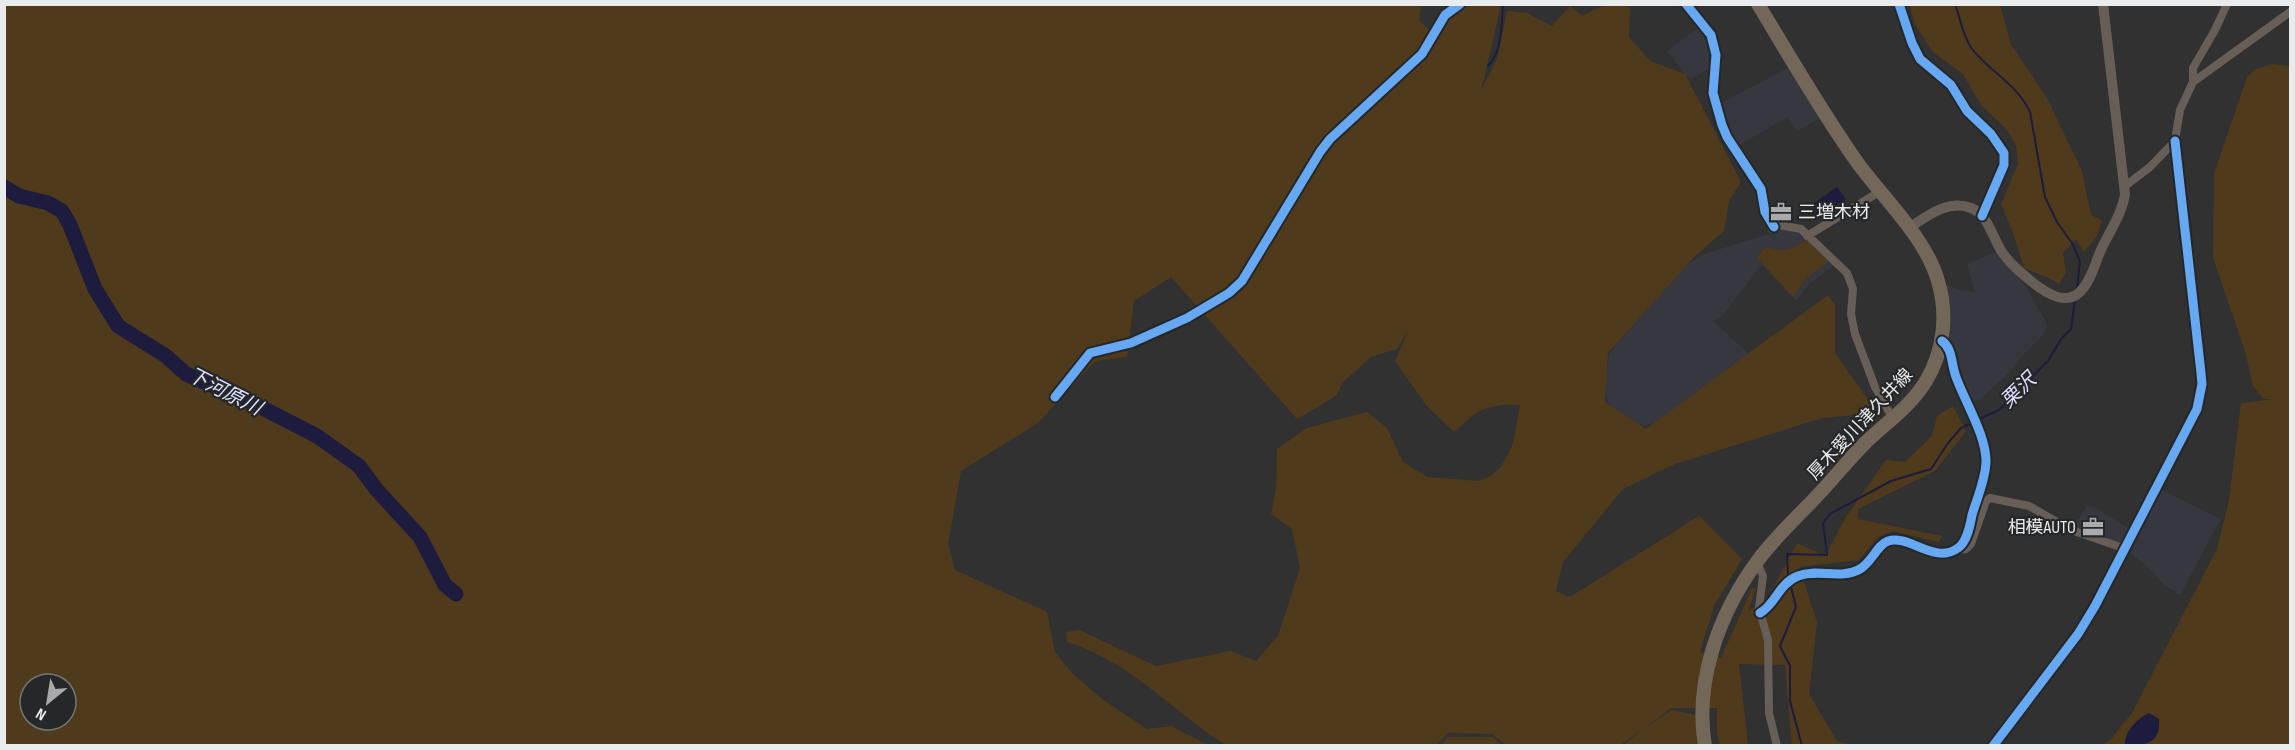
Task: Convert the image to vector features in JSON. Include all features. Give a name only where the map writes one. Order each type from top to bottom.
[{"type":"main road","name":"厚木愛川津久井線","points":[[1705,746],[1702,711],[1707,667],[1732,603],[1756,562],[1859,450],[1916,396],[1927,380],[1942,341],[1943,306],[1939,281],[1928,255],[1879,192],[1829,121],[1758,4]]},
{"type":"street","points":[[1055,397],[1090,353],[1131,343],[1187,318],[1229,293],[1242,281],[1330,139],[1422,54],[1444,15],[1460,4]]},
{"type":"street","points":[[1686,4],[1711,34],[1716,55],[1713,93],[1722,125],[1761,189],[1765,212],[1773,228],[1802,229],[1832,258],[1850,280],[1853,294],[1851,314],[1855,333],[1875,387],[1893,419]]},
{"type":"street","points":[[1899,4],[1911,43],[1920,59],[1946,80],[1967,111],[1990,134],[2004,153],[2004,165],[1982,216]]},
{"type":"street","points":[[1909,228],[1934,211],[1950,206],[1971,208],[1982,216],[2001,251],[2015,268],[2050,296],[2066,298],[2076,295],[2092,276],[2124,200],[2125,186],[2103,4]]},
{"type":"street","points":[[1993,746],[2078,634],[2096,606],[2194,417],[2202,384],[2175,141],[2180,110],[2193,82],[2193,68],[2216,30],[2227,4]]},
{"type":"street","points":[[2193,82],[2290,12]]},
{"type":"street","points":[[2125,186],[2150,166],[2175,141]]},
{"type":"street","points":[[1807,236],[1879,192]]},
{"type":"street","points":[[1942,341],[1949,346],[1954,370],[1985,451],[1985,471],[1966,536],[1955,550]]},
{"type":"street","points":[[1760,613],[1768,607],[1784,584],[1794,578],[1807,574],[1853,572],[1869,562],[1882,544],[1891,540],[1938,552],[1966,549],[1971,544],[1986,501],[1990,498],[2029,506],[2071,530],[2126,549]]},
{"type":"street","points":[[1756,562],[1764,579],[1759,598],[1760,613],[1768,640],[1769,713],[1777,746]]},
{"type":"shaded area","points":[[1421,4],[1419,20],[1428,29],[1440,32],[1454,15],[1466,7],[1501,5],[1481,91],[1497,59],[1507,11],[1527,13],[1552,26],[1570,6],[1582,16],[1606,6],[1624,6],[1630,8],[1629,37],[1650,61],[1685,74],[1741,182],[1729,201],[1724,231],[1694,257],[1608,353],[1605,402],[1646,429],[1828,295],[1835,305],[1835,353],[1874,408],[1865,414],[1822,418],[1675,464],[1623,489],[1563,562],[1556,591],[1570,597],[1699,516],[1742,559],[1714,606],[1700,652],[1721,658],[1752,588],[1756,588],[1748,612],[1767,599],[1797,543],[1825,556],[1846,517],[1886,460],[1905,462],[1932,436],[1937,416],[1953,406],[1966,431],[1935,471],[1858,509],[1858,519],[1942,536],[1939,542],[1893,531],[1878,537],[1859,560],[1799,567],[1817,622],[1809,694],[1837,741],[1851,745],[1792,745],[1785,665],[1739,664],[1748,745],[1720,745],[1717,733],[1717,708],[1671,708],[1644,729],[1672,710],[1696,715],[1701,745],[1623,745],[1643,729],[1619,746],[1506,745],[1492,734],[1448,733],[1437,745],[1226,745],[1131,674],[1090,651],[1067,642],[1066,632],[1079,630],[1156,666],[1230,651],[1256,661],[1278,636],[1300,568],[1292,529],[1271,514],[1276,489],[1277,449],[1307,428],[1367,412],[1387,428],[1403,462],[1427,477],[1479,481],[1491,476],[1501,467],[1513,444],[1520,405],[1490,407],[1477,413],[1454,432],[1426,405],[1395,361],[1409,329],[1397,349],[1371,357],[1343,382],[1336,396],[1297,419],[1171,277],[1134,301],[1127,357],[1095,361],[1038,423],[961,471],[948,544],[955,570],[1047,612],[1055,652],[1071,672],[1102,699],[1147,729],[1171,726],[1208,745],[5,745],[4,5]]},
{"type":"shaded area","points":[[1910,5],[2000,5],[2011,44],[2047,98],[2082,171],[2091,215],[2102,220],[2097,236],[2084,252],[2076,239],[2063,253],[2066,273],[2059,284],[2024,268],[2001,204],[2018,164],[2016,146],[2007,130],[1981,105],[1963,74],[1933,52],[1915,25]]},
{"type":"shaded area","points":[[1701,26],[1706,31],[1713,53],[1711,67],[1690,80],[1667,51]]},
{"type":"shaded area","points":[[2273,64],[2290,66],[2290,745],[2101,746],[2111,739],[2132,713],[2217,549],[2229,500],[2241,403],[2273,399],[2264,399],[2253,386],[2245,351],[2213,258],[2214,174],[2247,77],[2256,69]]},
{"type":"shaded area","points":[[1788,68],[1820,118],[1797,131],[1788,117],[1736,147],[1728,134],[1719,104]]},
{"type":"shaded area","points":[[1837,187],[1846,199],[1819,217],[1811,205]]},
{"type":"shaded area","points":[[1784,229],[1798,231],[1835,265],[1809,284],[1796,301],[1762,264],[1723,315],[1713,321],[1749,354],[1658,423],[1643,425],[1631,422],[1614,412],[1607,400],[1605,390],[1609,355],[1659,283],[1704,254]]},
{"type":"shaded area","points":[[1806,240],[1826,258],[1827,262],[1805,279],[1793,297],[1757,257],[1766,247],[1787,249]]},
{"type":"shaded area","points":[[1996,252],[2021,278],[2047,327],[2043,335],[2020,358],[2011,371],[1979,400],[1969,402],[1955,365],[1950,343],[1946,284],[1956,289],[1975,292],[1967,264]]},
{"type":"shaded area","points":[[2160,489],[2221,519],[2180,595],[2164,585],[2148,567],[2127,551]]},
{"type":"shaded area","points":[[2087,506],[2093,506],[2128,528],[2132,533],[2126,545],[2072,528]]},
{"type":"shaded area","points":[[2149,713],[2159,719],[2159,727],[2154,738],[2145,744],[2125,745],[2132,726]]},
{"type":"shaded area","points":[[1448,737],[1493,737],[1502,745],[1441,745]]},
{"type":"waterway","points":[[1488,66],[1499,45],[1503,4]]},
{"type":"waterway","name":"栗沢","points":[[1955,4],[1964,33],[1972,49],[2011,86],[2025,102],[2030,112],[2045,197],[2080,261],[2077,289]]},
{"type":"waterway","name":"下河原川","points":[[4,187],[19,196],[48,203],[62,211],[70,225],[95,289],[118,326],[166,356],[186,374],[249,401],[317,436],[359,466],[376,489],[420,537],[445,585],[456,594]]},
{"type":"waterway","name":"栗沢","points":[[1977,420],[1999,410],[2048,361],[2061,339],[2071,329],[2075,300]]},
{"type":"waterway","name":"栗沢","points":[[1788,577],[1787,554],[1827,555],[1823,523],[1830,514],[1891,481],[1931,469],[1961,428],[1972,423]]},
{"type":"waterway","name":"栗沢","points":[[1790,583],[1796,607],[1780,646],[1790,666],[1790,701],[1802,746]]},
{"type":"cycle path","points":[[1055,397],[1090,353],[1131,343],[1187,318],[1229,293],[1242,281],[1330,139],[1422,54],[1445,15],[1460,4]]},
{"type":"cycle path","points":[[1686,4],[1711,35],[1716,55],[1713,93],[1722,125],[1727,137],[1761,189],[1765,212],[1774,227]]},
{"type":"cycle path","points":[[1899,4],[1920,59],[1951,85],[1967,111],[1991,134],[2004,153],[2004,165],[1982,216]]},
{"type":"cycle path","points":[[1993,746],[2078,634],[2095,606],[2197,409],[2202,384],[2175,141]]},
{"type":"cycle path","points":[[1760,613],[1770,605],[1786,584],[1798,576],[1813,573],[1853,572],[1864,566],[1888,541],[1905,542],[1940,553],[1958,548],[1964,542],[1981,489],[1986,463],[1985,453],[1979,431],[1956,377],[1950,352],[1942,341]]},
{"type":"place","name":"三増木材","points":[[1781,212]]},
{"type":"place","name":"相模AUTO","points":[[2093,527]]}]
